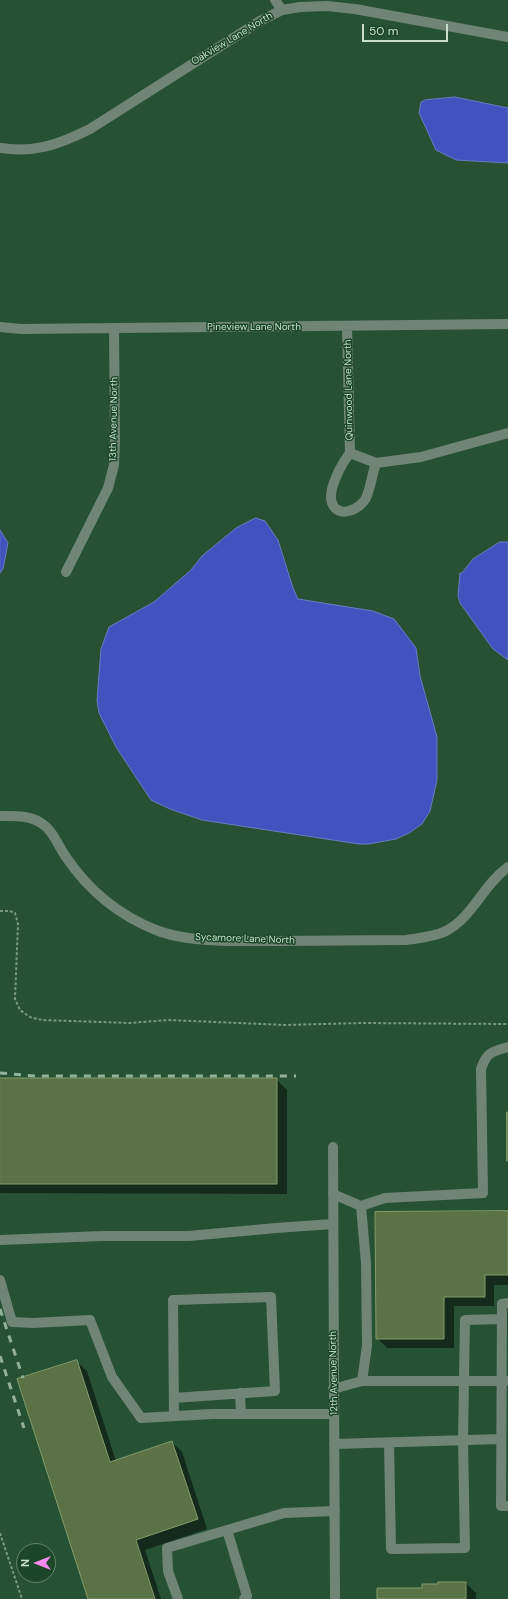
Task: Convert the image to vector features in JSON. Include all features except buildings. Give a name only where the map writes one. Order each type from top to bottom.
[{"type":"street","points":[[275,0],[282,10]]},
{"type":"street","name":"Oakview Lane North","points":[[0,148],[18,150],[42,148],[67,140],[90,129],[260,21],[282,10],[300,7],[327,6],[355,9],[508,37]]},
{"type":"street","name":"Pineview Lane North","points":[[0,327],[21,329],[348,327],[508,324]]},
{"type":"street","name":"Quinwood Lane North","points":[[348,327],[350,453],[332,487],[330,495],[332,504],[337,510],[344,513],[351,510],[365,499],[376,463]]},
{"type":"street","name":"13th Avenue North","points":[[66,572],[108,488],[114,465],[114,328]]},
{"type":"street","name":"Quinwood Lane North","points":[[350,453],[376,463],[421,456],[508,433]]},
{"type":"street","name":"Sycamore Lane North","points":[[0,816],[18,816],[34,819],[43,823],[83,880],[104,901],[129,917],[157,930],[188,937],[246,941],[406,940],[426,937],[445,932],[462,920],[498,875],[508,867]]},
{"type":"street","points":[[333,1194],[361,1206],[385,1198],[482,1193],[481,1069],[486,1057],[497,1050],[508,1047]]},
{"type":"street","name":"12th Avenue North","points":[[333,1146],[335,1599]]},
{"type":"street","points":[[361,1206],[366,1263],[367,1346],[362,1381]]},
{"type":"street","points":[[0,1240],[103,1236],[189,1236],[333,1224]]},
{"type":"street","points":[[0,1280],[12,1322],[33,1323],[90,1320],[112,1377],[141,1418],[241,1414],[334,1414]]},
{"type":"street","points":[[174,1398],[275,1391],[271,1298],[173,1300],[174,1416]]},
{"type":"street","points":[[508,1303],[502,1304],[504,1381],[501,1439],[501,1506],[508,1506]]},
{"type":"street","points":[[389,1443],[391,1549],[465,1548],[463,1440],[465,1320],[502,1319]]},
{"type":"street","points":[[333,1389],[362,1381],[504,1381]]},
{"type":"street","points":[[240,1393],[241,1414]]},
{"type":"street","points":[[334,1444],[501,1439]]},
{"type":"street","points":[[178,1599],[168,1571],[167,1548],[284,1513],[335,1511]]},
{"type":"street","points":[[227,1530],[247,1596],[244,1599]]},
{"type":"path","points":[[0,911],[10,911],[15,913],[18,924],[15,999],[20,1010],[30,1017],[42,1020],[122,1022],[168,1020],[286,1025],[361,1023],[508,1024]]},
{"type":"path","points":[[0,1533],[22,1599]]},
{"type":"shaded area","points":[[455,97],[508,108],[508,163],[456,160],[436,150],[419,113],[421,102],[425,100]]},
{"type":"shaded area","points":[[256,518],[265,521],[278,540],[293,588],[298,599],[373,611],[394,619],[416,648],[420,676],[437,737],[437,780],[430,811],[422,824],[409,833],[396,839],[369,844],[359,844],[202,820],[170,809],[151,800],[116,747],[99,713],[97,700],[101,649],[109,627],[154,602],[191,570],[202,556],[236,528]]},
{"type":"shaded area","points":[[0,530],[8,543],[3,569],[0,573]]},
{"type":"shaded area","points":[[500,542],[508,542],[508,660],[493,649],[460,603],[458,596],[460,573],[462,573],[473,559]]},
{"type":"railway","points":[[0,1073],[35,1076],[296,1076]]},
{"type":"railway","points":[[0,1309],[23,1378]]},
{"type":"railway","points":[[0,1356],[24,1428]]}]
